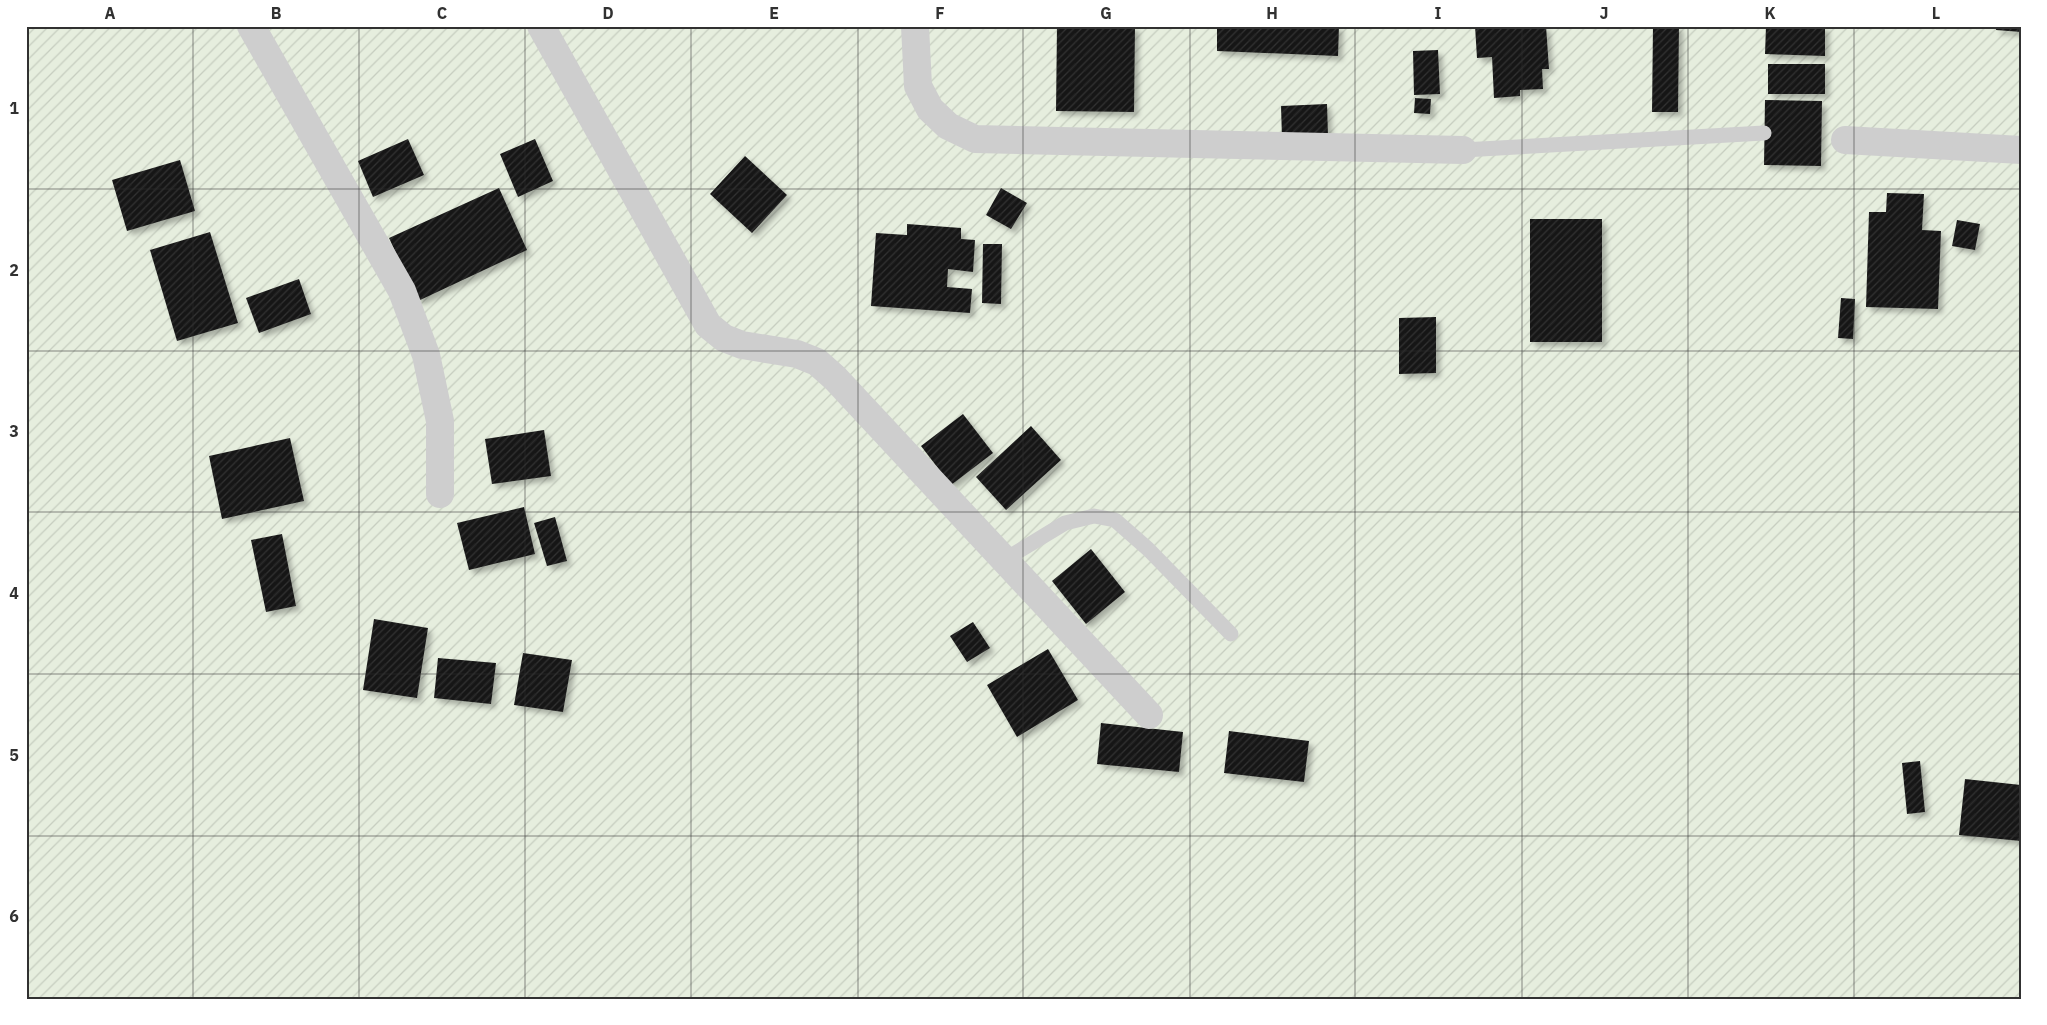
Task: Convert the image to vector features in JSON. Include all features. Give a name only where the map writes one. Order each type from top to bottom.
[{"type":"street","points":[[251,26],[402,291],[426,355],[440,421],[440,494]]},
{"type":"street","points":[[541,26],[708,325],[724,338],[742,345],[797,354],[817,362],[835,378],[1149,715]]},
{"type":"street","points":[[915,26],[918,86],[930,109],[948,126],[974,139],[1462,150]]},
{"type":"street","points":[[1844,140],[2021,150]]},
{"type":"lane","points":[[1462,150],[1764,133]]},
{"type":"lane","points":[[1004,560],[1065,522],[1094,516],[1115,520],[1148,549],[1231,634]]},
{"type":"green space","points":[[26,26],[2021,26],[2021,999],[26,999]]},
{"type":"building","points":[[1057,26],[1135,26],[1134,112],[1056,111]]},
{"type":"building","points":[[1217,26],[1339,26],[1338,56],[1217,51]]},
{"type":"building","points":[[1475,26],[1546,26],[1549,69],[1542,69],[1543,89],[1520,90],[1520,96],[1494,98],[1492,57],[1477,58]]},
{"type":"building","points":[[1653,26],[1679,26],[1678,112],[1652,112]]},
{"type":"building","points":[[1766,26],[1825,26],[1825,56],[1765,54]]},
{"type":"building","points":[[1996,26],[2021,26],[2021,32],[1996,30]]},
{"type":"building","points":[[1438,50],[1440,94],[1414,95],[1413,51]]},
{"type":"building","points":[[1768,64],[1825,64],[1825,94],[1768,94]]},
{"type":"building","points":[[1415,98],[1431,99],[1430,114],[1414,113]]},
{"type":"building","points":[[1765,100],[1822,101],[1821,166],[1764,165]]},
{"type":"building","points":[[1327,104],[1328,136],[1282,138],[1281,106]]},
{"type":"building","points":[[408,139],[424,175],[373,197],[358,161]]},
{"type":"building","points":[[535,139],[553,181],[518,197],[500,154]]},
{"type":"building","points":[[745,156],[787,195],[752,233],[710,194]]},
{"type":"building","points":[[180,160],[195,211],[127,231],[112,180]]},
{"type":"building","points":[[499,188],[527,250],[418,301],[389,238]]},
{"type":"building","points":[[1001,188],[1027,203],[1011,229],[986,215]]},
{"type":"building","points":[[1887,193],[1924,194],[1922,230],[1941,231],[1938,309],[1866,307],[1869,212],[1886,212]]},
{"type":"building","points":[[1530,219],[1602,219],[1602,342],[1530,342]]},
{"type":"building","points":[[1957,220],[1980,224],[1975,250],[1952,246]]},
{"type":"building","points":[[907,224],[961,228],[961,239],[975,240],[973,272],[948,269],[947,287],[972,289],[970,313],[871,306],[876,233],[907,235]]},
{"type":"building","points":[[210,232],[238,323],[177,341],[150,250]]},
{"type":"building","points":[[983,244],[1002,244],[1001,304],[982,303]]},
{"type":"building","points":[[299,279],[311,314],[259,333],[246,298]]},
{"type":"building","points":[[1841,298],[1855,299],[1853,339],[1838,338]]},
{"type":"building","points":[[1436,317],[1436,373],[1399,374],[1399,318]]},
{"type":"building","points":[[963,414],[993,453],[951,485],[921,446]]},
{"type":"building","points":[[1031,426],[1061,460],[1006,510],[976,477]]},
{"type":"building","points":[[544,430],[551,476],[492,484],[485,439]]},
{"type":"building","points":[[290,438],[304,501],[222,519],[209,456]]},
{"type":"building","points":[[524,507],[535,554],[469,570],[457,523]]},
{"type":"building","points":[[555,517],[567,561],[547,566],[534,523]]},
{"type":"building","points":[[282,534],[296,606],[266,612],[251,540]]},
{"type":"building","points":[[1091,549],[1125,592],[1086,624],[1052,581]]},
{"type":"building","points":[[374,619],[428,628],[417,698],[363,690]]},
{"type":"building","points":[[973,622],[990,648],[967,662],[950,636]]},
{"type":"building","points":[[1048,649],[1078,700],[1017,737],[987,685]]},
{"type":"building","points":[[523,653],[572,660],[563,712],[514,705]]},
{"type":"building","points":[[438,658],[496,663],[491,704],[434,698]]},
{"type":"building","points":[[1101,723],[1183,732],[1179,772],[1097,764]]},
{"type":"building","points":[[1229,731],[1309,741],[1304,782],[1224,773]]},
{"type":"building","points":[[1920,761],[1925,812],[1907,814],[1902,763]]},
{"type":"building","points":[[1965,779],[2021,785],[2021,841],[1959,835]]}]
